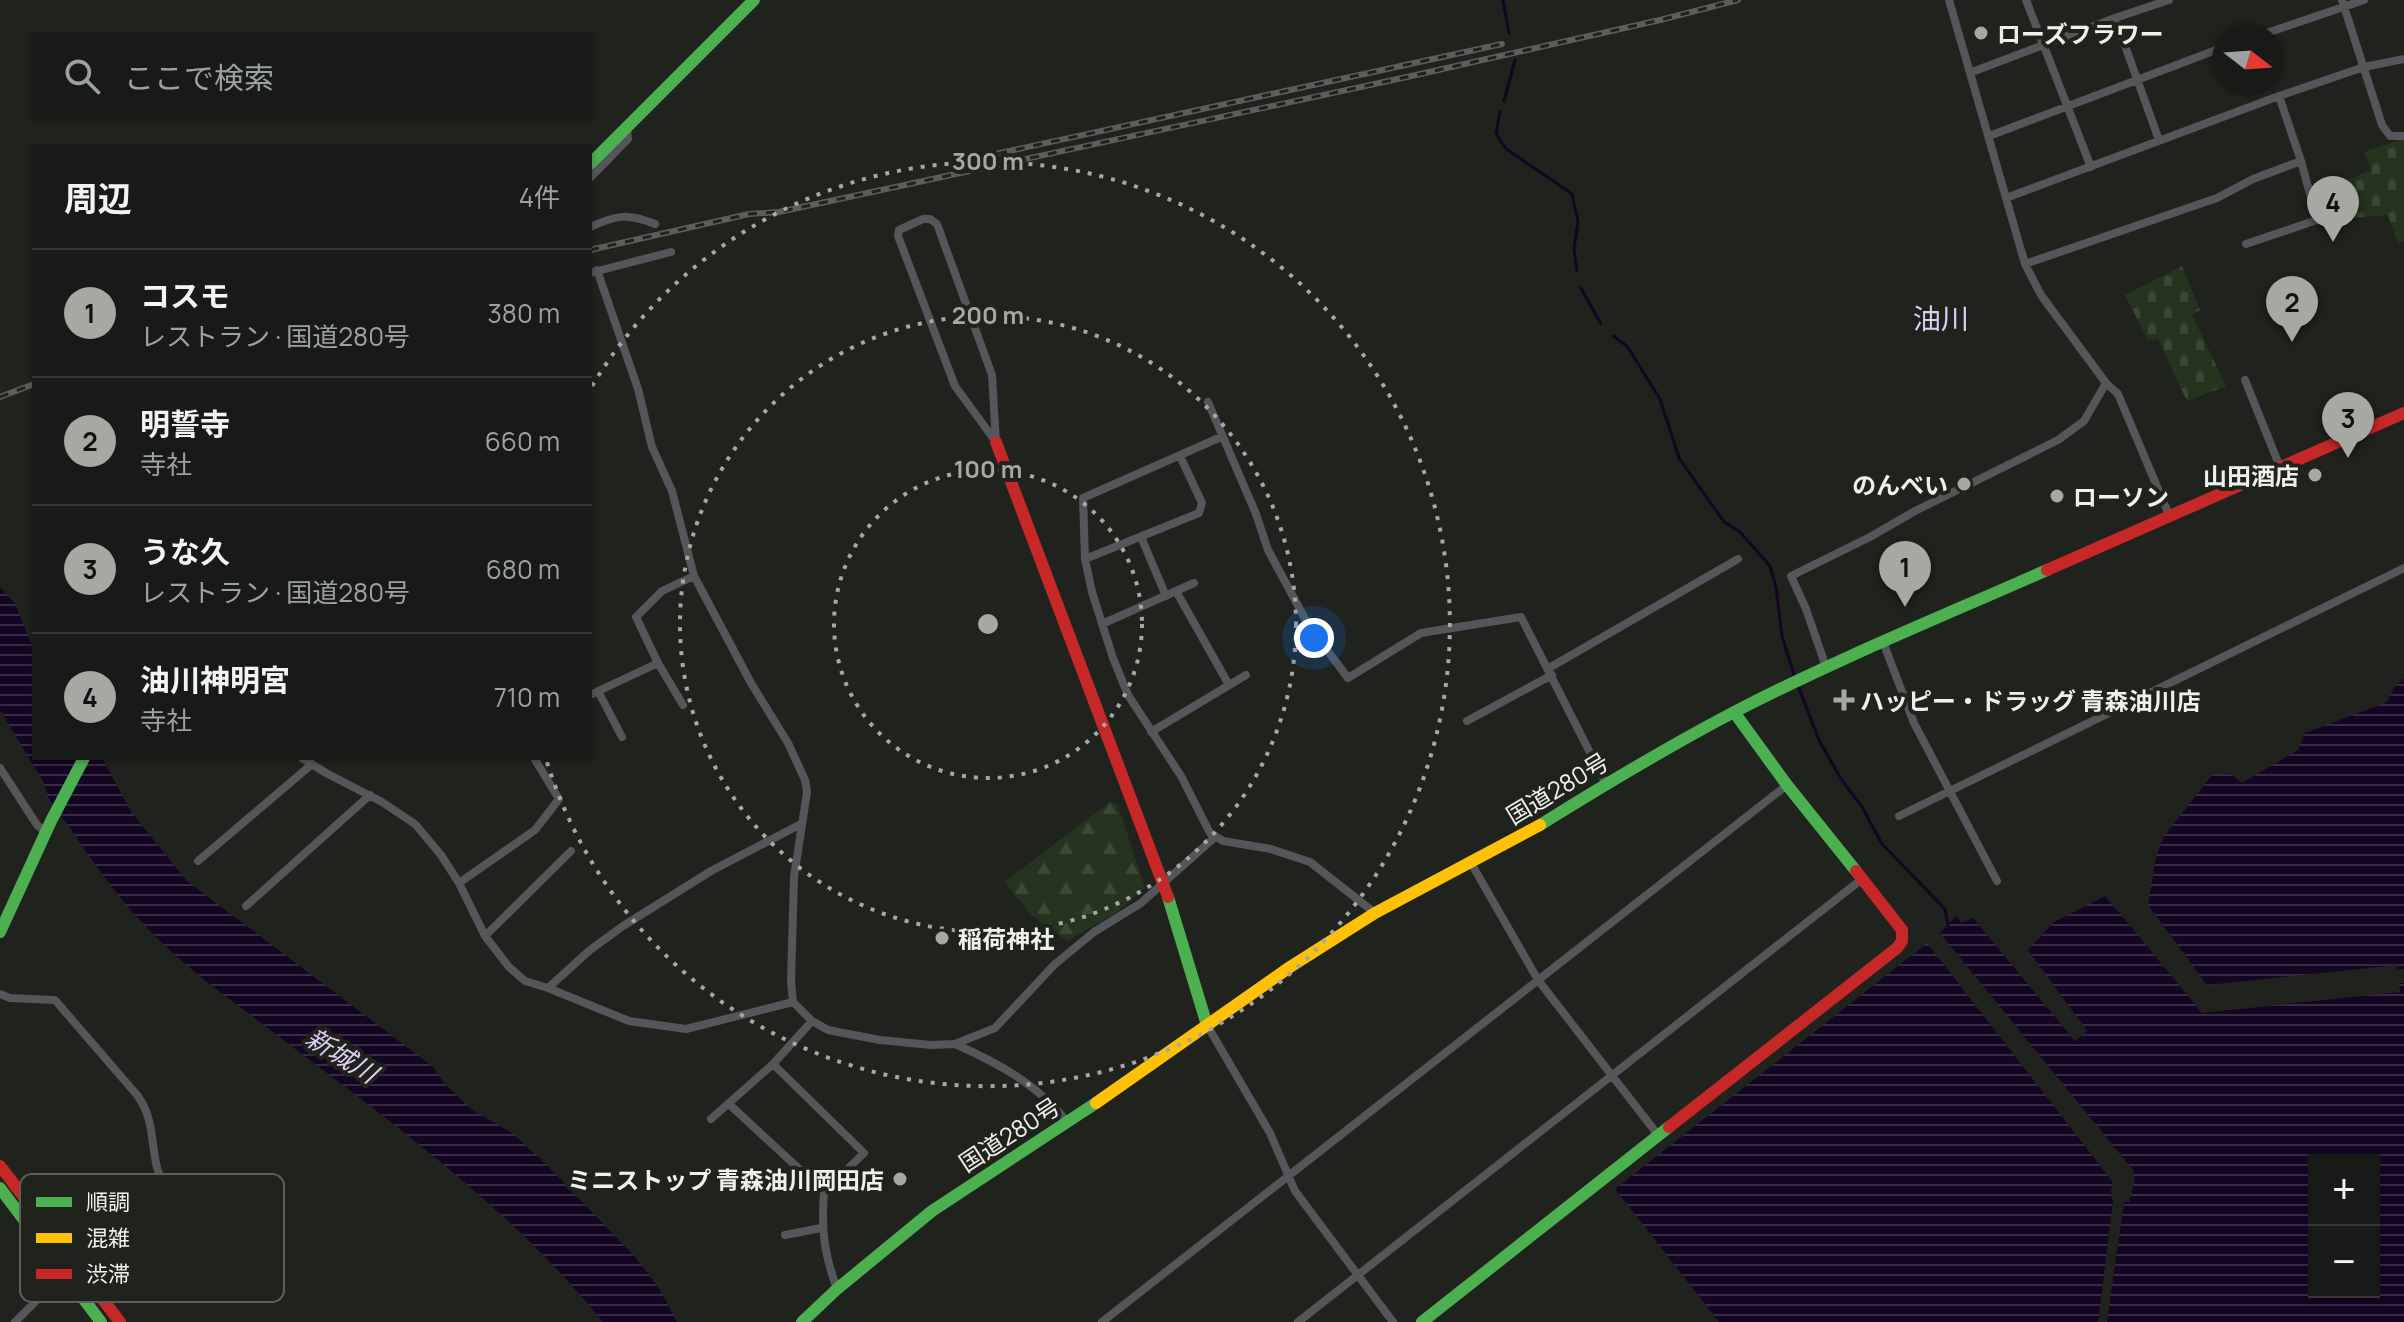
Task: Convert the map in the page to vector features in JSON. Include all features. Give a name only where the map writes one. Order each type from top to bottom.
[{"type":"main road","points":[[592,162],[754,0]]},
{"type":"main road","name":"国道280号","points":[[802,1322],[932,1211],[1068,1123],[1290,967],[1375,913],[1538,826],[1734,712],[1792,683],[2404,413]]},
{"type":"main road","points":[[996,442],[1163,881],[1207,1025]]},
{"type":"main road","points":[[1422,1322],[1902,941],[1902,930],[1787,785],[1734,712]]},
{"type":"main road","points":[[0,932],[83,760]]},
{"type":"main road","points":[[0,1166],[20,1194]]},
{"type":"main road","points":[[0,1188],[20,1215]]},
{"type":"main road","points":[[92,1302],[110,1320]]},
{"type":"main road","points":[[97,1302],[110,1320]]},
{"type":"street","points":[[1949,0],[2025,264],[2041,295],[2106,383],[2118,394],[2169,515]]},
{"type":"street","points":[[2026,0],[2091,167]]},
{"type":"street","points":[[1972,72],[2148,3],[2169,0]]},
{"type":"street","points":[[2284,26],[2343,3],[2364,0]]},
{"type":"street","points":[[2343,3],[2382,125],[2390,136],[2404,136]]},
{"type":"street","points":[[2115,18],[2159,140]]},
{"type":"street","points":[[1989,136],[2212,52]]},
{"type":"street","points":[[2284,94],[2364,67],[2404,59]]},
{"type":"street","points":[[2006,198],[2279,96],[2317,220],[2246,244]]},
{"type":"street","points":[[592,176],[628,139],[627,128]]},
{"type":"street","points":[[2025,264],[2217,198],[2253,179],[2301,161]]},
{"type":"street","points":[[592,226],[614,216],[635,216],[655,224]]},
{"type":"street","points":[[923,219],[937,224],[992,375],[996,442],[955,386],[898,236],[899,230],[923,219]]},
{"type":"street","points":[[671,252],[594,272],[641,401],[652,447],[672,491],[694,576],[751,683],[788,743],[805,780],[807,792],[791,924],[793,1002],[812,1021],[846,1035],[931,1045],[955,1044],[995,1028],[1054,965],[1094,932],[1141,903],[1215,837]]},
{"type":"street","points":[[2245,380],[2280,467]]},
{"type":"street","points":[[1826,667],[1791,576],[2074,430],[2084,421],[2106,383]]},
{"type":"street","points":[[1208,402],[1256,514],[1268,550],[1309,626],[1348,678],[1421,633],[1521,617],[1606,784]]},
{"type":"street","points":[[1221,437],[1083,498],[1085,559],[1102,624],[1128,695],[1181,776],[1191,800],[1215,837],[1296,855],[1310,862],[1375,913]]},
{"type":"street","points":[[1085,559],[1199,513],[1202,503],[1180,456]]},
{"type":"street","points":[[1141,537],[1166,596]]},
{"type":"street","points":[[1467,721],[1738,559]]},
{"type":"street","points":[[1899,816],[2404,568]]},
{"type":"street","points":[[683,705],[636,617],[662,591],[694,576]]},
{"type":"street","points":[[1102,624],[1194,583]]},
{"type":"street","points":[[1176,591],[1229,685]]},
{"type":"street","points":[[1883,642],[1914,723],[1997,881]]},
{"type":"street","points":[[622,737],[594,693],[658,663]]},
{"type":"street","points":[[1151,732],[1246,675]]},
{"type":"street","points":[[305,760],[370,795],[415,824],[459,883],[485,936],[517,975],[535,986],[548,988],[629,1021],[686,1029],[793,1002]]},
{"type":"street","points":[[459,883],[535,830],[559,799],[535,760]]},
{"type":"street","points":[[198,861],[311,765]]},
{"type":"street","points":[[0,768],[37,825],[49,827]]},
{"type":"street","points":[[1102,1322],[1787,785]]},
{"type":"street","points":[[246,906],[370,795]]},
{"type":"street","points":[[548,988],[590,950],[623,926],[711,871],[801,824]]},
{"type":"street","points":[[485,936],[571,851]]},
{"type":"street","points":[[1471,863],[1538,980],[1658,1135]]},
{"type":"street","points":[[1298,1322],[1862,879]]},
{"type":"street","points":[[0,994],[10,998],[55,1000],[148,1109],[159,1174]]},
{"type":"street","points":[[711,1119],[773,1064],[812,1021]]},
{"type":"street","points":[[1207,1025],[1270,1133],[1295,1191],[1393,1322]]},
{"type":"street","points":[[955,1044],[995,1061],[1051,1101],[1068,1123]]},
{"type":"street","points":[[773,1064],[864,1153],[824,1192],[821,1228],[825,1256],[837,1289]]},
{"type":"street","points":[[730,1105],[824,1192]]},
{"type":"street","points":[[785,1235],[821,1228]]},
{"type":"street","points":[[15,1322],[35,1302]]},
{"type":"green space","points":[[2404,140],[2404,241],[2398,243],[2388,215],[2326,220],[2317,193],[2371,170],[2364,152]]},
{"type":"green space","points":[[2182,266],[2200,310],[2192,315],[2226,386],[2187,401],[2158,339],[2148,340],[2125,295]]},
{"type":"green space","points":[[1111,801],[1118,806],[1145,888],[1116,913],[1067,941],[1030,914],[1005,882]]},
{"type":"water","name":"新城川","points":[[0,587],[15,604],[32,645],[32,760],[103,760],[132,813],[187,881],[432,1066],[445,1084],[472,1110],[512,1133],[636,1258],[660,1290],[677,1322],[603,1322],[529,1241],[490,1204],[406,1134],[169,950],[98,869],[48,797],[44,783],[0,710]]},
{"type":"water","points":[[2404,678],[2404,1322],[1719,1322],[1615,1189],[1940,933],[1956,916],[1961,923],[1973,918],[2075,1041],[2087,1031],[2028,950],[2054,922],[2105,896],[2127,922],[2148,905],[2156,857],[2164,836],[2212,775],[2230,773],[2242,783],[2298,750],[2305,733],[2387,702]]},
{"type":"pier","points":[[2148,905],[2207,985],[2397,965],[2397,970],[2404,969],[2404,983],[2399,983],[2400,992],[2202,1013],[2127,922]]},
{"type":"pier","points":[[1940,933],[2133,1170],[2135,1180],[2129,1202],[2124,1202],[2107,1322],[2098,1322],[2113,1201],[2112,1181],[1927,943]]},
{"type":"waterway","points":[[1503,0],[1509,33]]},
{"type":"waterway","points":[[1504,101],[1515,60]]},
{"type":"waterway","points":[[1500,112],[1496,133],[1505,148],[1572,194],[1578,222],[1574,248],[1577,271]]},
{"type":"waterway","points":[[1581,288],[1601,324]]},
{"type":"waterway","points":[[1613,336],[1627,346],[1660,399],[1679,458],[1724,522],[1740,532],[1770,566],[1782,636],[1794,675]]},
{"type":"waterway","points":[[1798,686],[1819,740],[1841,779],[1862,807],[1882,844],[1945,909],[1948,925]]},
{"type":"railway","points":[[592,250],[1407,77],[1738,0]]},
{"type":"railway","points":[[963,161],[1502,44]]},
{"type":"railway","points":[[0,397],[32,385]]},
{"type":"traffic: fast","points":[[592,162],[754,0]]},
{"type":"traffic: fast","points":[[1540,825],[1736,711],[1851,656],[2047,570]]},
{"type":"traffic: fast","points":[[1734,712],[1856,871]]},
{"type":"traffic: fast","points":[[0,932],[83,760]]},
{"type":"traffic: fast","points":[[1168,897],[1207,1025]]},
{"type":"traffic: fast","points":[[802,1322],[932,1211],[1096,1103]]},
{"type":"traffic: fast","points":[[1422,1322],[1669,1127]]},
{"type":"traffic: fast","points":[[0,1188],[20,1215]]},
{"type":"traffic: fast","points":[[86,1302],[101,1322]]},
{"type":"traffic: slow","points":[[1096,1103],[1290,967],[1375,913],[1540,825]]},
{"type":"traffic: jam","points":[[2047,570],[2404,413]]},
{"type":"traffic: jam","points":[[996,442],[1168,897]]},
{"type":"traffic: jam","points":[[1669,1127],[1897,948],[1902,941],[1902,930],[1856,871]]},
{"type":"traffic: jam","points":[[0,1166],[20,1192]]},
{"type":"traffic: jam","points":[[105,1302],[120,1322]]},
{"type":"place","name":"ローズフラワー","points":[[1981,33]]},
{"type":"place","name":"油川神明宮","points":[[2333,242]]},
{"type":"place","name":"明誓寺","points":[[2292,342]]},
{"type":"place","name":"うな久","points":[[2348,458]]},
{"type":"place","name":"山田酒店","points":[[2315,475]]},
{"type":"place","name":"のんべい","points":[[1964,484]]},
{"type":"place","name":"ローソン","points":[[2057,496]]},
{"type":"place","name":"コスモ","points":[[1905,607]]},
{"type":"place","name":"ハッピー・ドラッグ 青森油川店","points":[[1844,700]]},
{"type":"place","name":"稲荷神社","points":[[942,938]]},
{"type":"place","name":"ミニストップ 青森油川岡田店","points":[[900,1179]]},
{"type":"district","name":"油川","points":[[1941,318]]}]
